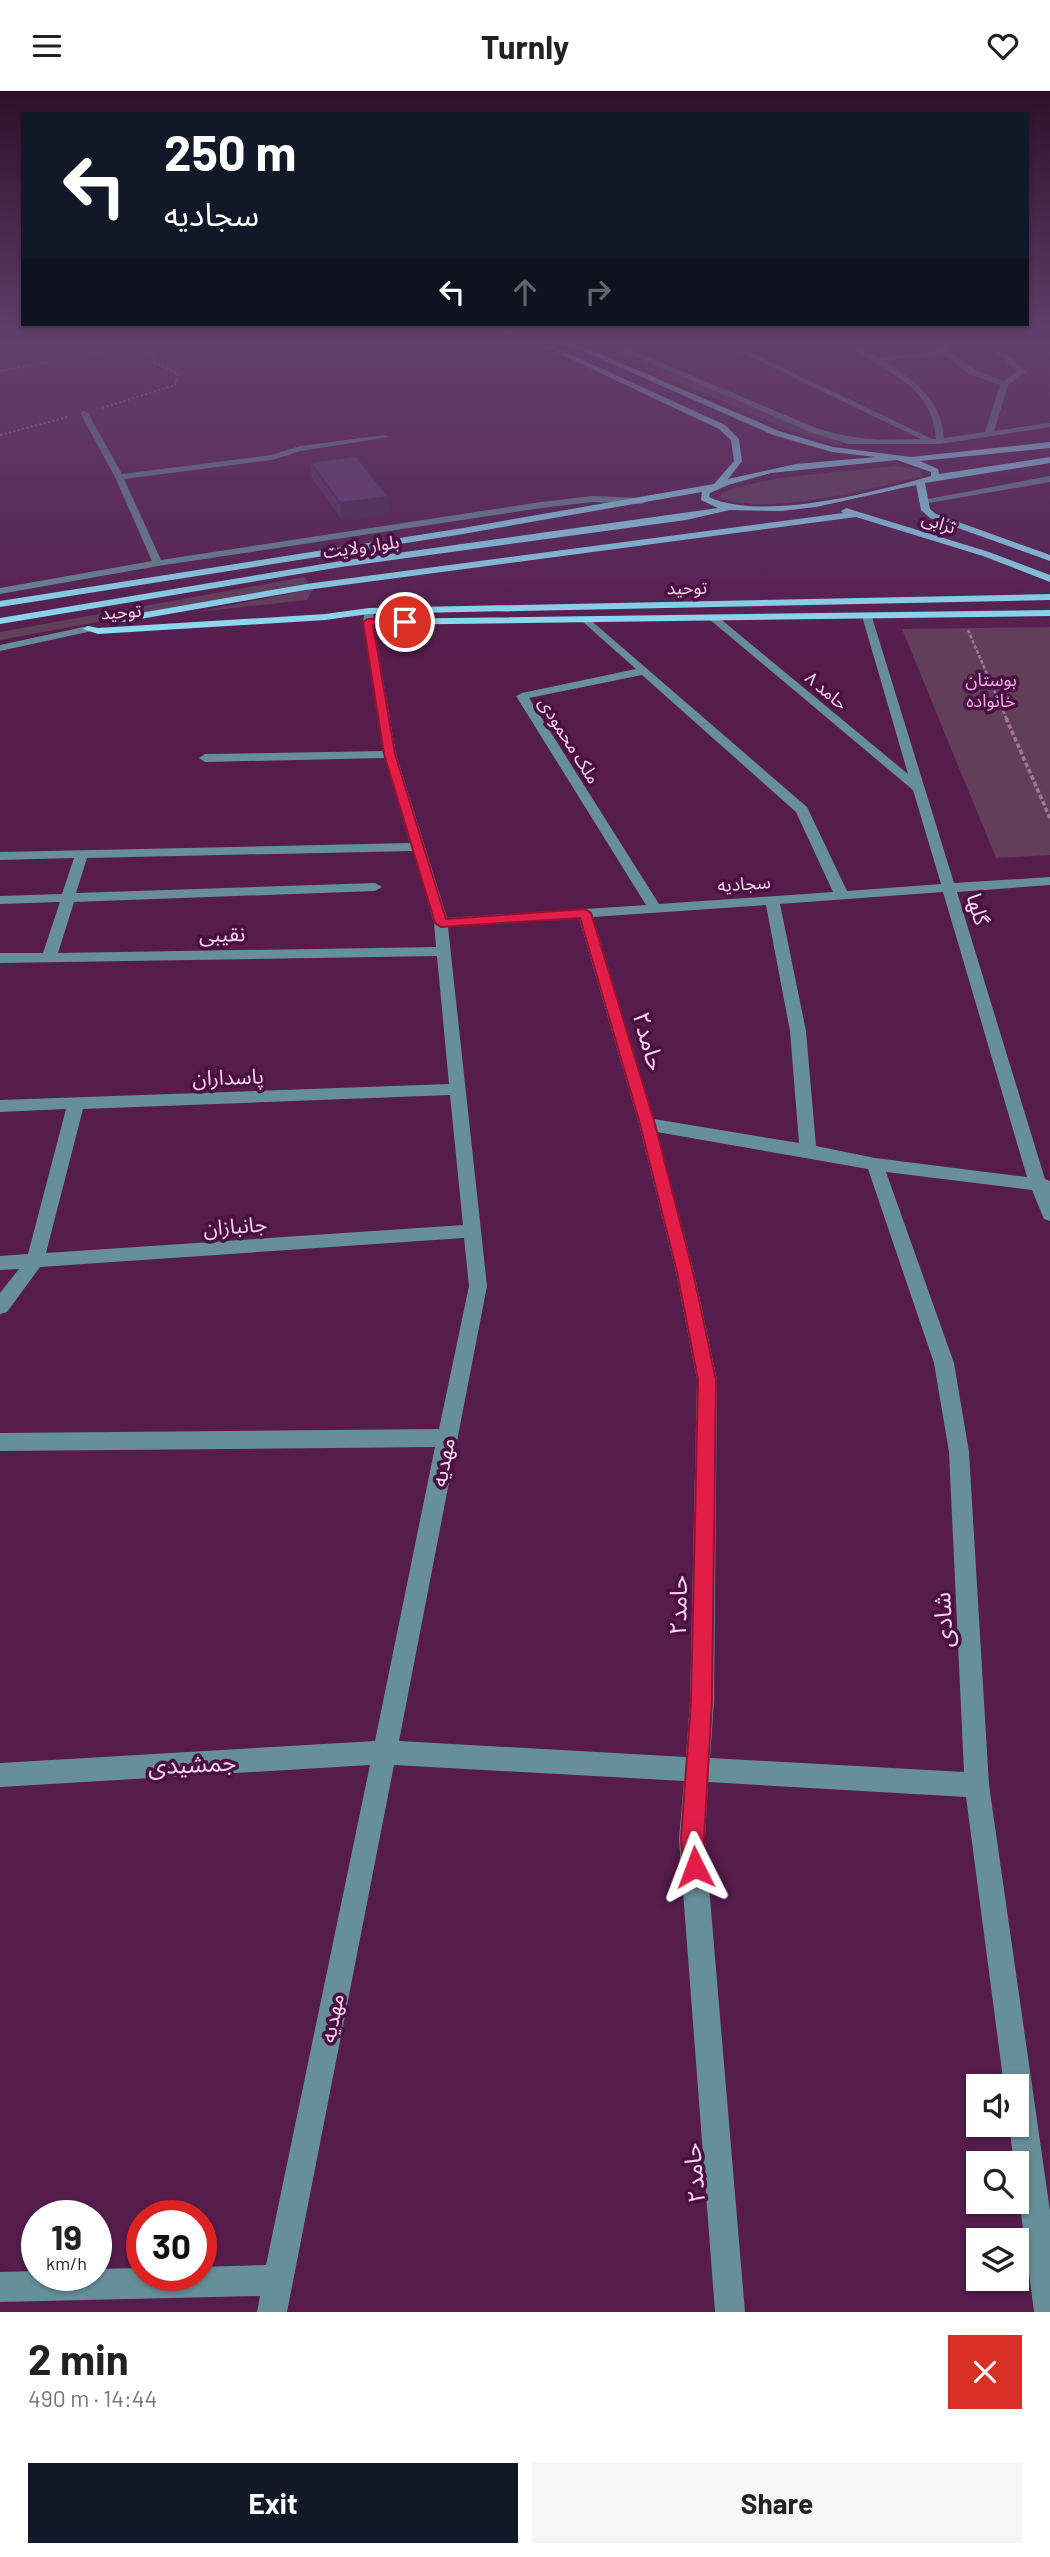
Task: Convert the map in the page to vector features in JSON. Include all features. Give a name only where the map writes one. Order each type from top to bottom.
[{"type":"main road","points":[[727,509],[704,498],[706,492],[715,487],[738,461],[736,448]]},
{"type":"main road","points":[[850,448],[898,454],[1005,448]]},
{"type":"main road","points":[[898,454],[928,466],[935,471],[935,477],[1050,460]]},
{"type":"main road","name":"بلوار ولایت","points":[[0,604],[642,501],[784,470],[898,454]]},
{"type":"main road","name":"بلوار ولایت","points":[[0,621],[341,564],[686,517],[727,509],[759,510],[869,494],[935,477]]},
{"type":"main road","name":"ترابی","points":[[920,482],[926,510],[933,516],[1050,558]]},
{"type":"main road","name":"ترابی","points":[[816,502],[986,554],[1050,579]]},
{"type":"main road","points":[[306,587],[857,514]]},
{"type":"main road","points":[[88,629],[93,624],[306,587],[583,530]]},
{"type":"main road","points":[[1028,572],[1050,573]]},
{"type":"main road","points":[[1028,572],[1045,597]]},
{"type":"main road","name":"توحید","points":[[88,629],[98,631],[324,617],[1045,597]]},
{"type":"main road","name":"توحید","points":[[368,616],[587,620],[1050,613]]},
{"type":"street","points":[[104,448],[120,477],[158,563]]},
{"type":"street","points":[[120,477],[272,457],[310,448]]},
{"type":"street","points":[[874,448],[898,454],[942,448]]},
{"type":"street","points":[[898,454],[917,448]]},
{"type":"street","points":[[923,501],[1050,479]]},
{"type":"street","points":[[0,591],[158,563],[541,505],[592,499],[642,501]]},
{"type":"street","name":"مهدیه","points":[[272,2312],[478,1286],[441,923],[390,754],[368,616]]},
{"type":"street","name":"گلها","points":[[867,616],[949,888],[1044,1186],[1050,1214]]},
{"type":"street","name":"حامد ۸","points":[[713,618],[919,789]]},
{"type":"street","points":[[587,620],[802,810],[842,896]]},
{"type":"street","points":[[0,647],[88,629]]},
{"type":"street","name":"ملک محمودی","points":[[645,671],[522,697],[655,908]]},
{"type":"street","points":[[205,758],[390,754]]},
{"type":"street","points":[[0,856],[420,847]]},
{"type":"street","points":[[49,957],[66,897],[82,854]]},
{"type":"street","name":"سجادیه","points":[[441,923],[1050,881]]},
{"type":"street","points":[[0,899],[375,887]]},
{"type":"street","points":[[772,900],[798,1031],[808,1150]]},
{"type":"street","name":"حامد۲","points":[[585,913],[647,1124],[685,1272],[707,1380],[702,1701],[692,1839],[730,2312]]},
{"type":"street","name":"نقیبی","points":[[0,958],[444,951]]},
{"type":"street","name":"پاسداران","points":[[0,1106],[458,1089]]},
{"type":"street","points":[[0,1307],[35,1261],[76,1103]]},
{"type":"street","points":[[647,1124],[808,1150],[875,1164],[1044,1186]]},
{"type":"street","name":"شادی","points":[[875,1164],[944,1363],[959,1452],[977,1785],[1049,2312]]},
{"type":"street","name":"جانبازان","points":[[0,1263],[472,1231]]},
{"type":"street","points":[[0,1442],[447,1438]]},
{"type":"street","name":"جمشیدی","points":[[0,1775],[385,1752],[698,1767],[977,1785]]},
{"type":"street","points":[[0,2287],[279,2280]]},
{"type":"path","points":[[964,614],[1050,818]]},
{"type":"green space","points":[[896,466],[919,469],[923,476],[821,499],[766,504],[741,503],[720,498],[722,493],[760,482]]},
{"type":"green space","points":[[305,577],[308,583],[0,640],[0,632]]},
{"type":"green space","points":[[313,589],[307,600],[197,612]]},
{"type":"green space","name":"بوستان خانواده","points":[[1050,627],[1050,855],[996,858],[902,629]]},
{"type":"building","points":[[356,456],[389,497],[340,503],[310,462]]},
{"type":"route","points":[[405,622],[368,622],[390,754],[441,923],[585,913],[647,1124],[685,1272],[707,1380],[702,1701],[692,1839],[695,1867]]}]
